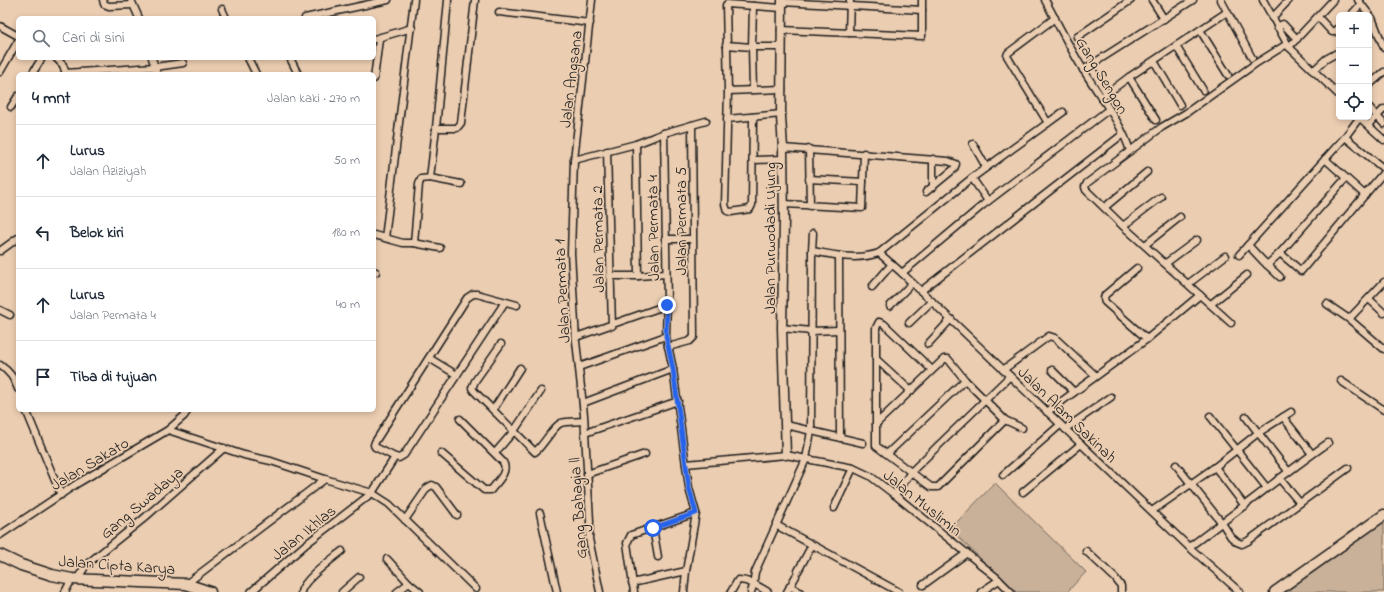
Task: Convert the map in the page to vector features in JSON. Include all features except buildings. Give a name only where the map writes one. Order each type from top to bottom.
[{"type":"main road","points":[[1275,592],[1384,515]]},
{"type":"main road","name":"Jalan Cipta Karya","points":[[0,555],[21,565],[52,575],[74,579],[186,584],[210,592]]},
{"type":"street","points":[[103,0],[104,4],[109,6],[132,3],[139,16]]},
{"type":"street","points":[[314,16],[388,0]]},
{"type":"street","points":[[385,238],[412,28],[414,0]]},
{"type":"street","points":[[430,178],[448,0]]},
{"type":"street","points":[[436,128],[457,128],[461,123],[475,0]]},
{"type":"street","name":"Jalan Angsana","points":[[574,160],[592,0]]},
{"type":"street","points":[[781,30],[922,36],[922,0]]},
{"type":"street","name":"Gang Sengon","points":[[1044,0],[1083,70],[1104,96],[1108,110],[1123,134],[1129,148]]},
{"type":"street","points":[[1077,37],[1131,0]]},
{"type":"street","points":[[1152,0],[1164,19]]},
{"type":"street","points":[[1083,70],[1193,0]]},
{"type":"street","points":[[1221,0],[1252,58]]},
{"type":"street","points":[[1263,0],[1288,45],[1336,92]]},
{"type":"street","points":[[1272,18],[1289,0]]},
{"type":"street","points":[[1231,323],[1166,263],[1123,226],[1086,190],[1085,187],[1087,183],[1129,148],[1186,113],[1255,64],[1297,39],[1333,0]]},
{"type":"street","points":[[1353,12],[1360,2],[1372,18],[1384,48]]},
{"type":"street","points":[[753,117],[754,160],[751,207],[731,212],[727,211],[725,204],[728,91],[726,4],[753,6],[782,3],[850,3],[922,10]]},
{"type":"street","name":"Jalan Purwodadi Ujung","points":[[782,3],[781,30],[784,204],[782,328],[786,455]]},
{"type":"street","points":[[849,33],[850,3]]},
{"type":"street","points":[[753,6],[753,90]]},
{"type":"street","points":[[222,9],[225,16]]},
{"type":"street","points":[[499,12],[590,23]]},
{"type":"street","points":[[1090,66],[1104,96],[1129,77],[1227,12]]},
{"type":"street","points":[[1318,17],[1332,32],[1336,30]]},
{"type":"street","points":[[1048,123],[1007,56],[1008,53],[1055,18]]},
{"type":"street","points":[[1277,27],[1283,24],[1297,39]]},
{"type":"street","points":[[0,26],[16,35]]},
{"type":"street","points":[[376,39],[412,28]]},
{"type":"street","points":[[1200,30],[1228,75]]},
{"type":"street","points":[[0,72],[16,44]]},
{"type":"street","points":[[726,45],[782,47]]},
{"type":"street","points":[[1176,46],[1204,90]]},
{"type":"street","points":[[1313,71],[1326,59],[1336,54]]},
{"type":"street","points":[[33,72],[41,60]]},
{"type":"street","points":[[58,60],[63,65],[65,72]]},
{"type":"street","points":[[153,60],[156,72]]},
{"type":"street","points":[[249,60],[255,72]]},
{"type":"street","points":[[291,60],[297,72]]},
{"type":"street","points":[[374,72],[375,60]]},
{"type":"street","points":[[1154,61],[1180,105]]},
{"type":"street","points":[[80,72],[155,67],[183,63]]},
{"type":"street","points":[[1370,84],[1384,72]]},
{"type":"street","points":[[1129,77],[1156,120]]},
{"type":"street","points":[[728,91],[782,89]]},
{"type":"street","points":[[11,107],[16,99]]},
{"type":"street","points":[[1368,125],[1384,109]]},
{"type":"street","points":[[902,273],[988,201],[1108,110]]},
{"type":"street","points":[[1372,110],[1384,124]]},
{"type":"street","points":[[812,251],[853,258],[871,256],[880,253],[972,178],[1063,112]]},
{"type":"street","points":[[727,119],[782,114]]},
{"type":"street","points":[[1239,255],[1345,137],[1358,120]]},
{"type":"street","points":[[1363,120],[1384,140]]},
{"type":"street","points":[[574,160],[636,144],[664,133],[706,121]]},
{"type":"street","name":"Jalan Permata 5","points":[[668,346],[690,341],[694,337],[692,125]]},
{"type":"street","name":"Jalan Permata 4","points":[[664,133],[667,305],[666,336],[678,401],[689,488],[696,513]]},
{"type":"street","points":[[922,291],[1123,134]]},
{"type":"street","points":[[1280,253],[1301,271],[1384,171],[1345,137]]},
{"type":"street","points":[[636,144],[638,276]]},
{"type":"street","points":[[973,144],[986,168]]},
{"type":"street","points":[[783,148],[864,153],[954,162],[956,164],[954,169],[926,192]]},
{"type":"street","points":[[809,150],[810,206]]},
{"type":"street","name":"Jalan Permata 2","points":[[607,151],[612,326]]},
{"type":"street","points":[[784,204],[862,208],[864,153]]},
{"type":"street","points":[[754,160],[783,159]]},
{"type":"street","points":[[932,159],[933,187]]},
{"type":"street","points":[[1325,159],[1365,195]]},
{"type":"street","name":"Jalan Permata 1","points":[[574,160],[570,253],[584,421]]},
{"type":"street","points":[[1105,207],[1147,172]]},
{"type":"street","points":[[414,243],[419,184],[421,179],[430,178],[461,184]]},
{"type":"street","points":[[972,178],[988,201]]},
{"type":"street","points":[[1267,265],[1280,253],[1346,178]]},
{"type":"street","points":[[810,179],[863,182]]},
{"type":"street","points":[[1123,226],[1162,197]]},
{"type":"street","points":[[1145,245],[1180,217]]},
{"type":"street","points":[[751,592],[754,584],[755,572],[806,459],[811,431],[813,233]]},
{"type":"street","points":[[376,236],[403,243],[414,243],[440,248]]},
{"type":"street","points":[[0,251],[16,239]]},
{"type":"street","points":[[665,239],[692,239]]},
{"type":"street","points":[[1166,263],[1197,240]]},
{"type":"street","points":[[1248,245],[1280,276]]},
{"type":"street","name":"Jalan Alam Sakinah","points":[[880,253],[922,291],[1060,425],[1240,592]]},
{"type":"street","points":[[839,256],[840,438]]},
{"type":"street","points":[[1188,284],[1225,256]]},
{"type":"street","points":[[872,287],[892,264]]},
{"type":"street","points":[[1137,268],[1105,295],[1104,298],[1105,302],[1147,339]]},
{"type":"street","points":[[610,276],[666,274]]},
{"type":"street","points":[[1210,304],[1248,275]]},
{"type":"street","points":[[1349,319],[1370,299],[1384,282]]},
{"type":"street","points":[[890,306],[912,283]]},
{"type":"street","points":[[505,302],[404,455],[399,458],[395,457],[375,447],[374,445],[378,436],[469,296],[477,294],[517,305]]},
{"type":"street","points":[[1047,412],[1147,339],[1200,295]]},
{"type":"street","points":[[1370,299],[1384,313]]},
{"type":"street","points":[[909,323],[932,301]]},
{"type":"street","points":[[1327,304],[1349,319],[1384,349]]},
{"type":"street","points":[[576,337],[612,326],[667,305]]},
{"type":"street","points":[[0,310],[10,316]]},
{"type":"street","points":[[928,344],[951,319]]},
{"type":"street","points":[[932,370],[880,322],[876,328],[876,446],[931,487],[938,487],[1005,420]]},
{"type":"street","points":[[782,328],[812,331],[840,330]]},
{"type":"street","points":[[579,367],[666,336]]},
{"type":"street","points":[[1003,370],[1049,336],[1055,338],[1096,376]]},
{"type":"street","points":[[501,344],[472,386],[474,391],[535,452],[541,447],[560,423],[584,421]]},
{"type":"street","points":[[429,358],[457,376]]},
{"type":"street","points":[[876,359],[911,391]]},
{"type":"street","points":[[876,424],[944,359],[948,359],[965,380],[1005,420],[1022,428]]},
{"type":"street","points":[[0,365],[8,371],[14,378],[16,384]]},
{"type":"street","points":[[493,410],[520,368]]},
{"type":"street","points":[[582,403],[673,369]]},
{"type":"street","points":[[1052,370],[1074,392]]},
{"type":"street","points":[[896,495],[911,472],[1010,376]]},
{"type":"street","points":[[887,454],[965,380]]},
{"type":"street","points":[[1341,381],[1384,410]]},
{"type":"street","points":[[494,453],[514,431],[541,391]]},
{"type":"street","points":[[1065,429],[1111,397]]},
{"type":"street","points":[[585,432],[678,401]]},
{"type":"street","points":[[27,412],[61,495]]},
{"type":"street","name":"Jalan Sakato","points":[[0,535],[78,483],[168,430],[187,412]]},
{"type":"street","points":[[1152,511],[1215,467],[1258,433],[1291,412]]},
{"type":"street","points":[[1210,416],[1267,488]]},
{"type":"street","points":[[1246,417],[1288,471]]},
{"type":"street","points":[[1283,417],[1312,454]]},
{"type":"street","points":[[441,453],[482,489],[487,491],[491,490],[505,470],[505,466],[494,453],[460,419]]},
{"type":"street","name":"Gang Bahagia ll","points":[[584,421],[590,522],[589,539],[600,592]]},
{"type":"street","points":[[786,425],[863,443]]},
{"type":"street","points":[[1004,475],[1060,425]]},
{"type":"street","points":[[168,430],[244,455],[271,461],[372,493],[389,504],[476,589]]},
{"type":"street","points":[[1189,546],[1245,506],[1288,471],[1328,443]]},
{"type":"street","points":[[1023,492],[1081,444]]},
{"type":"street","name":"Gang Swadaya","points":[[65,592],[87,564],[142,520],[224,448]]},
{"type":"street","points":[[587,474],[645,454]]},
{"type":"street","points":[[686,464],[786,455],[806,459]]},
{"type":"street","name":"Jalan Ikhlas","points":[[251,592],[305,545],[372,493],[395,457]]},
{"type":"street","name":"Jalan Muslimin","points":[[806,459],[853,468],[870,476],[896,495],[967,553],[1011,592]]},
{"type":"street","points":[[1176,465],[1232,537],[1237,542],[1242,544],[1348,468]]},
{"type":"street","points":[[1215,467],[1245,506]]},
{"type":"street","points":[[834,508],[853,468]]},
{"type":"street","points":[[1280,478],[1300,503]]},
{"type":"street","points":[[186,584],[325,479]]},
{"type":"street","points":[[405,520],[427,488],[432,485],[436,487],[457,515]]},
{"type":"street","points":[[540,513],[556,592]]},
{"type":"street","points":[[634,592],[627,543],[628,538],[631,535],[696,513],[684,592]]},
{"type":"street","points":[[776,525],[899,592]]},
{"type":"street","points":[[653,528],[658,557]]},
{"type":"street","points":[[800,592],[788,589],[812,545]]},
{"type":"street","points":[[302,592],[303,586],[324,565],[342,551]]},
{"type":"street","points":[[1086,552],[1115,578],[1120,586],[1121,592]]},
{"type":"street","points":[[923,585],[967,553]]},
{"type":"street","points":[[387,559],[409,583],[420,592]]},
{"type":"street","points":[[632,583],[686,571]]},
{"type":"street","points":[[342,592],[359,577]]},
{"type":"street","points":[[731,592],[738,580],[743,580],[754,584],[768,592]]},
{"type":"street","points":[[981,592],[999,580]]},
{"type":"street","points":[[397,592],[409,583]]},
{"type":"shaded area","points":[[995,483],[1086,572],[1067,592],[1015,592],[950,529]]},
{"type":"shaded area","points":[[1384,514],[1384,592],[1273,592]]},
{"type":"route","points":[[653,528],[696,513],[689,488],[673,369],[666,336],[667,305]]}]
